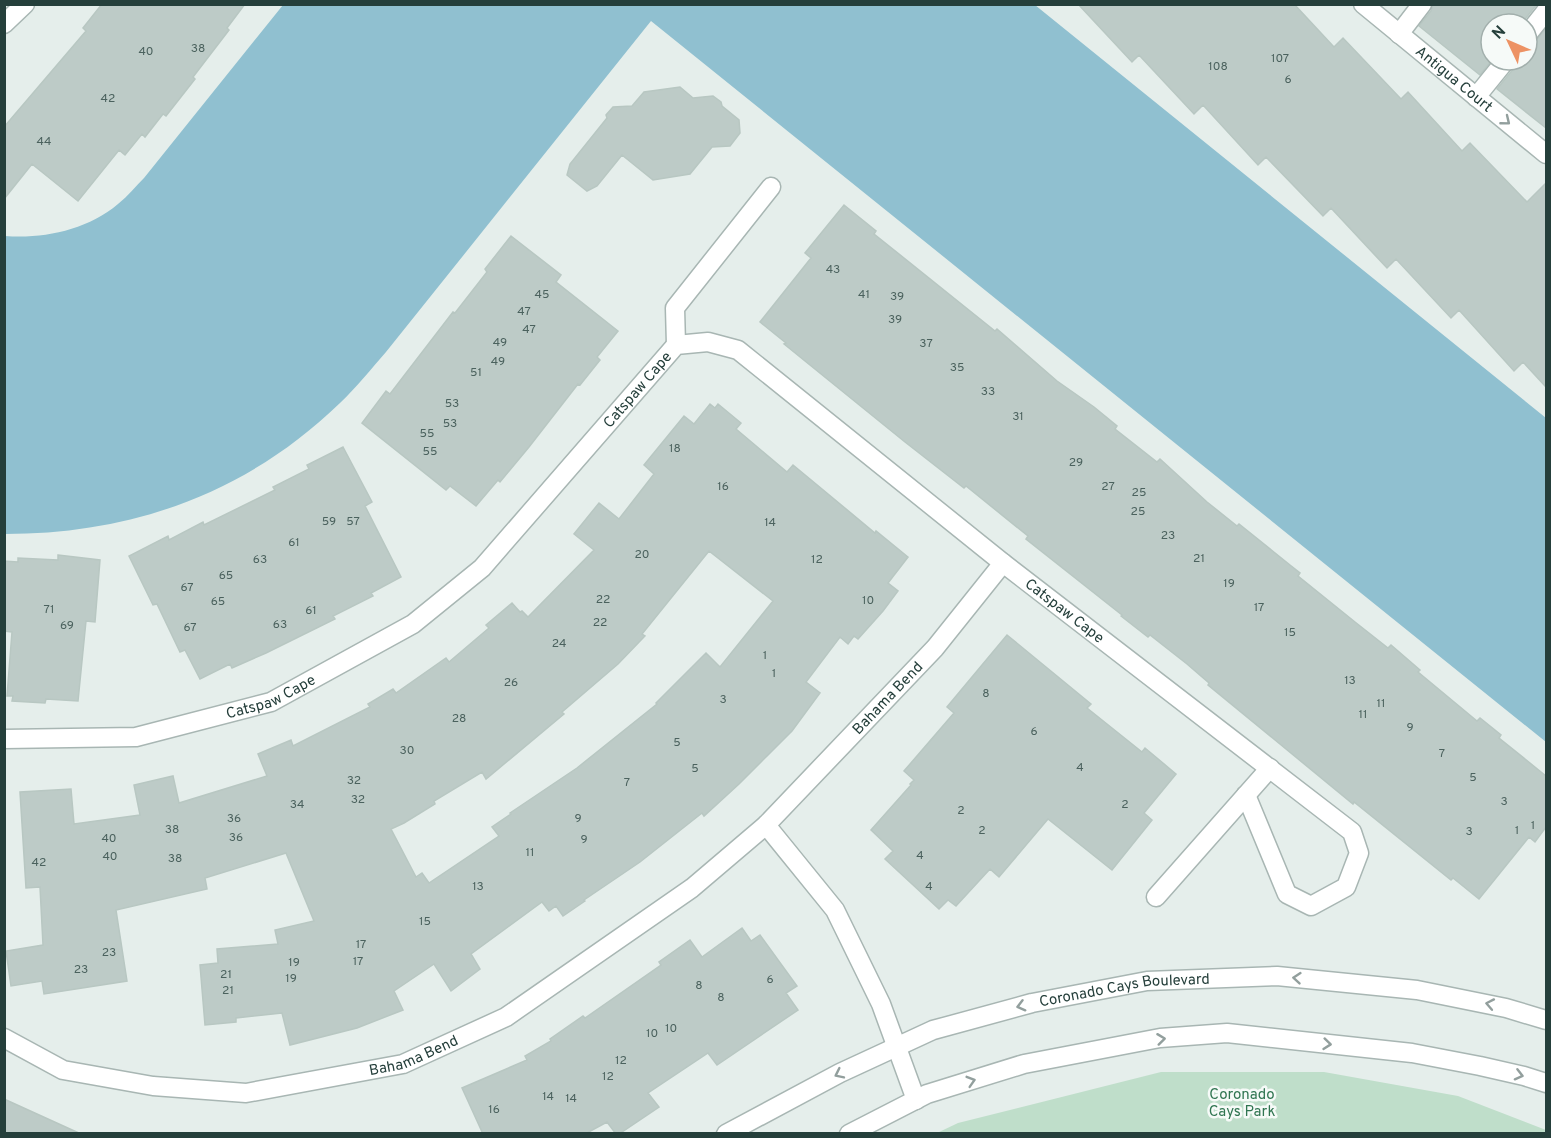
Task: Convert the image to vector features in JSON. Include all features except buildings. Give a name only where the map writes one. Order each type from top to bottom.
[{"type":"street","name":"Antigua Court","points":[[1363,4],[1546,154]]},
{"type":"street","points":[[1399,34],[1422,4]]},
{"type":"street","points":[[1476,97],[1496,72]]},
{"type":"street","points":[[676,345],[675,308],[771,187]]},
{"type":"street","name":"Catspaw Cape","points":[[4,739],[136,737],[271,702],[413,624],[482,567],[676,345],[708,342],[738,350],[1003,563],[1353,832],[1359,853],[1346,887],[1311,906],[1287,894],[1246,795]]},
{"type":"street","name":"Bahama Bend","points":[[4,1038],[63,1070],[153,1086],[246,1093],[403,1064],[507,1017],[692,888],[766,825],[935,648],[1003,563]]},
{"type":"street","points":[[1156,897],[1270,768]]},
{"type":"street","points":[[766,825],[835,909],[881,1004],[916,1100]]},
{"type":"street","name":"Coronado Cays Boulevard","points":[[726,1134],[830,1078],[933,1030],[1032,1003],[1147,981],[1277,976],[1417,990],[1506,1008],[1546,1020]]},
{"type":"street","points":[[849,1134],[927,1094],[1024,1064],[1160,1038],[1227,1033],[1412,1053],[1480,1066],[1546,1083]]},
{"type":"green space","name":"Coronado Cays Park","points":[[1161,1072],[1324,1072],[1458,1096],[1546,1130],[1546,1133],[937,1133],[958,1123]]},
{"type":"water","points":[[283,5],[1035,5],[1546,418],[1546,742],[651,21],[386,352],[346,397],[304,434],[266,461],[227,484],[186,502],[143,516],[98,526],[52,532],[5,534],[5,236],[35,236],[64,231],[93,220],[118,204],[144,178]]}]
